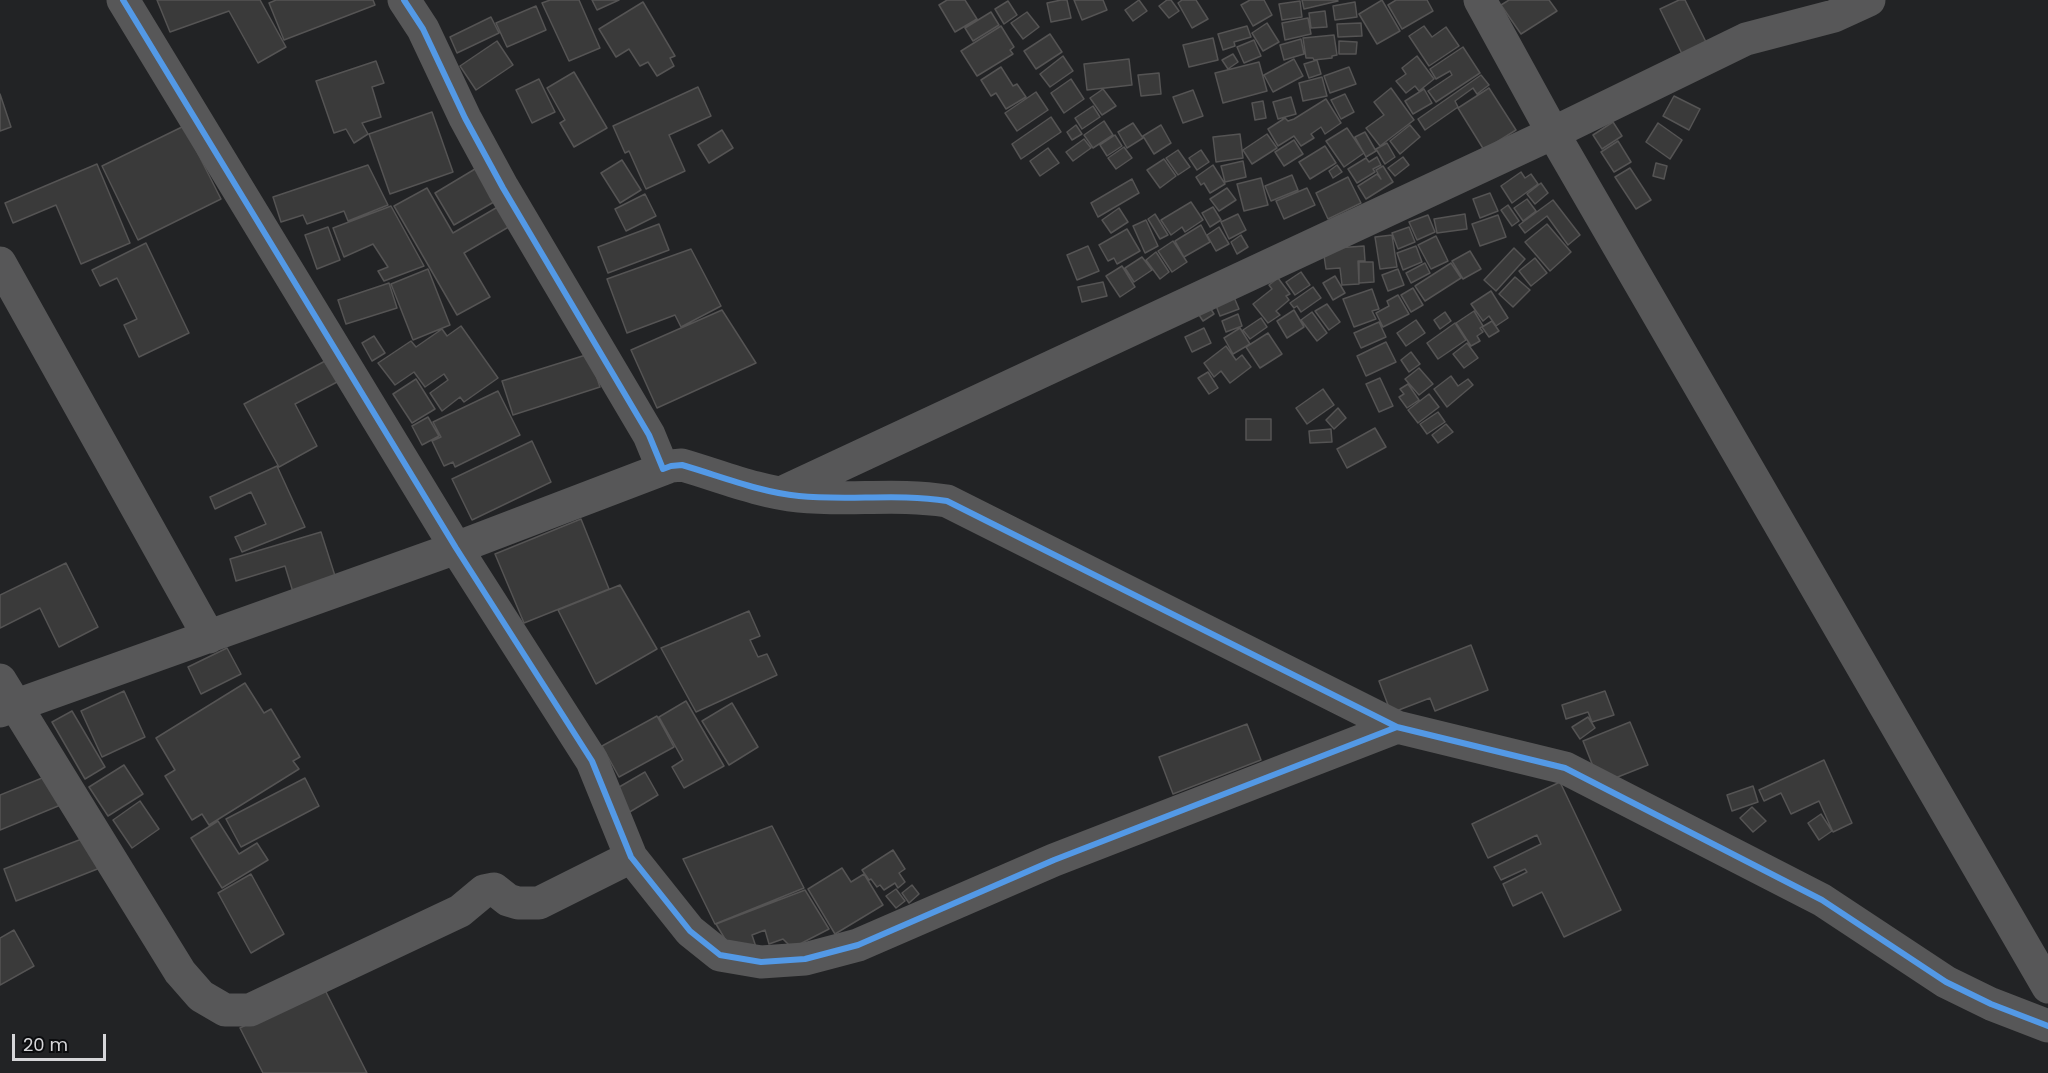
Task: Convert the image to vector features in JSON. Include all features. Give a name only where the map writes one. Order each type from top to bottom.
[{"type":"street","points":[[123,0],[456,548],[592,761],[631,857],[690,931],[720,956],[761,962],[805,959],[858,945],[1054,860],[1396,727]]},
{"type":"street","points":[[404,0],[423,29],[465,118],[503,188],[649,435],[663,469]]},
{"type":"street","points":[[1480,0],[1554,133],[2048,987]]},
{"type":"street","points":[[780,494],[1554,133],[1746,39],[1834,16],[1869,0]]},
{"type":"street","points":[[0,263],[209,637]]},
{"type":"street","points":[[631,857],[539,903],[518,903],[508,900],[494,889],[484,891],[460,911],[250,1010],[225,1010],[201,996],[180,972],[6,699],[209,637],[456,548],[671,466],[682,465],[780,494],[925,497],[947,501],[1396,727],[1565,768],[1822,900],[1946,982],[1991,1004],[2048,1026]]},
{"type":"building","points":[[157,0],[260,0],[286,47],[258,63],[229,11],[170,32]]},
{"type":"building","points":[[276,0],[373,0],[375,5],[284,40],[269,3]]},
{"type":"building","points":[[550,0],[579,0],[600,48],[569,61],[542,3]]},
{"type":"building","points":[[592,0],[619,0],[597,10]]},
{"type":"building","points":[[947,0],[965,0],[977,19],[955,32],[939,5]]},
{"type":"building","points":[[1067,0],[1071,18],[1051,22],[1047,3]]},
{"type":"building","points":[[1074,0],[1103,0],[1107,10],[1082,20]]},
{"type":"building","points":[[1139,0],[1147,11],[1133,21],[1125,10]]},
{"type":"building","points":[[1171,0],[1179,11],[1169,18],[1159,6]]},
{"type":"building","points":[[1182,0],[1196,0],[1208,19],[1192,28],[1178,3]]},
{"type":"building","points":[[1250,0],[1264,0],[1272,15],[1253,26],[1241,5]]},
{"type":"building","points":[[1302,0],[1337,0],[1338,1],[1304,9]]},
{"type":"building","points":[[1382,0],[1400,31],[1377,44],[1359,14]]},
{"type":"building","points":[[1396,0],[1427,0],[1433,11],[1402,29],[1388,5]]},
{"type":"building","points":[[1509,0],[1549,0],[1557,11],[1521,34],[1501,5]]},
{"type":"building","points":[[1679,0],[1685,0],[1707,44],[1683,56],[1660,9]]},
{"type":"building","points":[[1008,1],[1017,15],[1004,24],[995,9]]},
{"type":"building","points":[[1300,1],[1302,17],[1282,20],[1279,4]]},
{"type":"building","points":[[643,2],[675,56],[670,58],[674,66],[657,76],[648,62],[640,66],[629,49],[616,57],[599,29]]},
{"type":"building","points":[[1355,2],[1357,17],[1335,20],[1333,6]]},
{"type":"building","points":[[536,6],[546,30],[507,47],[496,23]]},
{"type":"building","points":[[1325,11],[1327,27],[1311,28],[1309,13]]},
{"type":"building","points":[[991,12],[999,25],[973,41],[965,28]]},
{"type":"building","points":[[1027,12],[1039,27],[1023,39],[1011,23]]},
{"type":"building","points":[[491,17],[499,33],[457,53],[450,37]]},
{"type":"building","points":[[1308,18],[1311,34],[1285,40],[1282,23]]},
{"type":"building","points":[[1267,23],[1279,42],[1263,51],[1252,33]]},
{"type":"building","points":[[1361,23],[1362,36],[1338,37],[1337,24]]},
{"type":"building","points":[[1001,26],[1014,47],[1010,50],[1013,54],[977,76],[961,51]]},
{"type":"building","points":[[1247,26],[1251,37],[1234,42],[1235,46],[1223,50],[1218,34]]},
{"type":"building","points":[[1424,26],[1432,37],[1446,27],[1459,46],[1429,66],[1409,36]]},
{"type":"building","points":[[1050,34],[1062,52],[1036,69],[1024,51]]},
{"type":"building","points":[[1334,35],[1337,55],[1332,58],[1314,60],[1306,58],[1303,38]]},
{"type":"building","points":[[1213,38],[1218,60],[1189,67],[1183,45]]},
{"type":"building","points":[[1301,39],[1304,54],[1284,60],[1280,45]]},
{"type":"building","points":[[1254,40],[1261,56],[1244,63],[1237,47]]},
{"type":"building","points":[[497,41],[513,65],[476,90],[460,66]]},
{"type":"building","points":[[1339,41],[1357,42],[1356,54],[1339,54]]},
{"type":"building","points":[[1463,47],[1480,73],[1436,102],[1428,91],[1452,75],[1450,71],[1436,79],[1430,69]]},
{"type":"building","points":[[1233,54],[1238,62],[1228,69],[1222,60]]},
{"type":"building","points":[[1063,56],[1073,71],[1050,87],[1040,74]]},
{"type":"building","points":[[1417,56],[1434,79],[1419,91],[1415,86],[1406,93],[1396,81],[1406,74],[1402,68]]},
{"type":"building","points":[[1129,59],[1132,85],[1087,90],[1084,64]]},
{"type":"building","points":[[1294,59],[1303,76],[1273,92],[1264,75]]},
{"type":"building","points":[[1317,60],[1321,74],[1309,78],[1304,64]]},
{"type":"building","points":[[376,61],[384,83],[372,87],[381,117],[362,123],[368,134],[354,143],[346,129],[334,133],[316,81]]},
{"type":"building","points":[[1259,62],[1267,91],[1223,103],[1215,73]]},
{"type":"building","points":[[1001,67],[1013,86],[1017,84],[1026,97],[1006,109],[996,93],[991,96],[981,80]]},
{"type":"building","points":[[1349,67],[1356,84],[1330,93],[1324,76]]},
{"type":"building","points":[[574,72],[607,128],[574,147],[560,123],[565,120],[547,88]]},
{"type":"building","points":[[1159,73],[1161,94],[1141,96],[1138,75]]},
{"type":"building","points":[[1481,75],[1489,85],[1477,94],[1473,88],[1455,101],[1458,107],[1425,130],[1418,119]]},
{"type":"building","points":[[1322,77],[1327,96],[1303,101],[1299,83]]},
{"type":"building","points":[[539,79],[555,112],[532,123],[516,90]]},
{"type":"building","points":[[1071,79],[1084,99],[1064,113],[1051,93]]},
{"type":"building","points":[[698,87],[711,116],[669,135],[685,171],[646,189],[629,151],[625,153],[613,126]]},
{"type":"building","points":[[1391,88],[1414,120],[1380,146],[1366,128],[1384,115],[1374,102]]},
{"type":"building","points":[[1489,88],[1516,130],[1484,150],[1458,108]]},
{"type":"building","points":[[1103,89],[1116,106],[1102,115],[1090,98]]},
{"type":"building","points":[[1424,89],[1432,103],[1413,114],[1405,101]]},
{"type":"building","points":[[1193,90],[1203,116],[1183,123],[1173,97]]},
{"type":"building","points":[[1036,92],[1048,110],[1017,131],[1005,113]]},
{"type":"building","points":[[0,94],[11,127],[0,131]]},
{"type":"building","points":[[1345,94],[1354,112],[1341,119],[1331,100]]},
{"type":"building","points":[[1674,96],[1700,109],[1689,130],[1663,116]]},
{"type":"building","points":[[1291,97],[1296,114],[1278,119],[1273,102]]},
{"type":"building","points":[[1326,99],[1341,123],[1325,134],[1321,127],[1311,134],[1314,138],[1301,146],[1294,136],[1278,146],[1268,129],[1285,118],[1288,121],[1294,119]]},
{"type":"building","points":[[1263,101],[1266,118],[1255,120],[1252,103]]},
{"type":"building","points":[[1093,106],[1100,117],[1082,129],[1075,118]]},
{"type":"building","points":[[432,112],[453,172],[390,194],[369,134]]},
{"type":"building","points":[[1051,117],[1061,132],[1021,159],[1012,144]]},
{"type":"building","points":[[1104,121],[1113,135],[1093,148],[1084,135]]},
{"type":"building","points":[[1613,122],[1622,136],[1602,149],[1593,135]]},
{"type":"building","points":[[1133,123],[1143,138],[1127,148],[1118,132]]},
{"type":"building","points":[[1658,123],[1682,140],[1670,159],[1646,142]]},
{"type":"building","points":[[1076,125],[1082,134],[1072,140],[1067,132]]},
{"type":"building","points":[[1161,125],[1171,143],[1154,154],[1143,136]]},
{"type":"building","points":[[1410,125],[1420,137],[1400,154],[1390,141]]},
{"type":"building","points":[[184,126],[221,199],[138,240],[102,166]]},
{"type":"building","points":[[1347,128],[1364,153],[1344,167],[1326,141]]},
{"type":"building","points":[[722,130],[733,148],[709,163],[698,145]]},
{"type":"building","points":[[1365,132],[1376,151],[1366,157],[1355,137]]},
{"type":"building","points":[[1240,134],[1243,158],[1216,162],[1213,137]]},
{"type":"building","points":[[1267,134],[1277,148],[1252,164],[1243,150]]},
{"type":"building","points":[[1115,135],[1122,146],[1107,156],[1100,145]]},
{"type":"building","points":[[1084,139],[1091,148],[1073,161],[1066,152]]},
{"type":"building","points":[[1294,140],[1303,154],[1284,166],[1275,152]]},
{"type":"building","points":[[1618,141],[1631,162],[1614,172],[1601,152]]},
{"type":"building","points":[[1387,143],[1395,157],[1385,164],[1376,149]]},
{"type":"building","points":[[1325,146],[1336,163],[1310,179],[1299,162]]},
{"type":"building","points":[[1124,147],[1132,158],[1116,169],[1108,158]]},
{"type":"building","points":[[1048,148],[1059,163],[1040,176],[1030,161]]},
{"type":"building","points":[[1178,150],[1190,167],[1178,175],[1166,158]]},
{"type":"building","points":[[1201,150],[1209,162],[1197,170],[1189,158]]},
{"type":"building","points":[[1377,157],[1381,165],[1373,169],[1375,172],[1357,183],[1348,169],[1366,158],[1369,162]]},
{"type":"building","points":[[1403,157],[1409,165],[1395,176],[1388,168]]},
{"type":"building","points":[[1164,159],[1176,176],[1160,188],[1147,170]]},
{"type":"building","points":[[622,160],[641,190],[620,203],[601,173]]},
{"type":"building","points":[[1243,161],[1246,177],[1225,182],[1221,166]]},
{"type":"building","points":[[1656,163],[1667,166],[1664,179],[1653,176]]},
{"type":"building","points":[[97,164],[130,243],[81,264],[56,205],[13,223],[5,203]]},
{"type":"building","points":[[368,165],[388,205],[348,221],[344,211],[307,224],[303,215],[281,222],[273,197]]},
{"type":"building","points":[[1213,165],[1225,184],[1210,193],[1204,183],[1201,185],[1196,177]]},
{"type":"building","points":[[1337,165],[1342,172],[1333,178],[1329,171]]},
{"type":"building","points":[[480,166],[499,199],[454,225],[435,193]]},
{"type":"building","points":[[1383,166],[1393,182],[1366,199],[1358,186],[1377,174],[1381,179],[1376,170]]},
{"type":"building","points":[[1630,168],[1651,200],[1636,209],[1615,177]]},
{"type":"building","points":[[1521,172],[1525,178],[1531,174],[1538,184],[1512,203],[1501,186]]},
{"type":"building","points":[[1292,175],[1298,190],[1271,201],[1265,186]]},
{"type":"building","points":[[1348,177],[1361,203],[1328,219],[1316,193]]},
{"type":"building","points":[[1261,178],[1268,205],[1244,211],[1237,184]]},
{"type":"building","points":[[1132,179],[1139,193],[1098,217],[1091,203]]},
{"type":"building","points":[[1541,183],[1548,193],[1535,204],[1527,194]]},
{"type":"building","points":[[427,188],[453,233],[501,205],[512,225],[464,253],[490,297],[457,315],[394,206]]},
{"type":"building","points":[[1227,188],[1236,200],[1219,211],[1210,199]]},
{"type":"building","points":[[1307,188],[1315,205],[1284,219],[1276,201]]},
{"type":"building","points":[[1490,193],[1498,211],[1480,218],[1473,199]]},
{"type":"building","points":[[645,194],[656,216],[626,231],[615,209]]},
{"type":"building","points":[[1527,199],[1536,211],[1523,221],[1514,208]]},
{"type":"building","points":[[1553,200],[1580,235],[1568,245],[1547,216],[1525,233],[1519,225]]},
{"type":"building","points":[[1191,202],[1203,220],[1185,232],[1182,227],[1171,235],[1161,220]]},
{"type":"building","points":[[1508,205],[1519,221],[1512,226],[1501,210]]},
{"type":"building","points":[[391,206],[424,266],[384,281],[378,271],[388,267],[373,244],[344,257],[333,228]]},
{"type":"building","points":[[1213,207],[1221,220],[1210,227],[1202,213]]},
{"type":"building","points":[[1119,208],[1128,222],[1111,233],[1102,220]]},
{"type":"building","points":[[1155,214],[1168,235],[1160,239],[1148,219]]},
{"type":"building","points":[[1238,214],[1246,230],[1229,239],[1221,222]]},
{"type":"building","points":[[1465,214],[1467,229],[1437,233],[1434,219]]},
{"type":"building","points":[[1428,215],[1435,232],[1417,240],[1409,222]]},
{"type":"building","points":[[1498,215],[1506,237],[1480,246],[1472,224]]},
{"type":"building","points":[[1146,220],[1158,246],[1145,253],[1133,226]]},
{"type":"building","points":[[659,224],[669,250],[608,273],[598,247]]},
{"type":"building","points":[[1547,224],[1571,252],[1550,271],[1525,242]]},
{"type":"building","points":[[1201,225],[1210,242],[1184,257],[1175,241]]},
{"type":"building","points":[[328,227],[340,260],[317,269],[305,235]]},
{"type":"building","points":[[1219,227],[1229,244],[1216,251],[1207,235]]},
{"type":"building","points":[[1409,227],[1415,242],[1398,249],[1392,233]]},
{"type":"building","points":[[1127,229],[1140,251],[1117,264],[1114,258],[1108,261],[1099,245]]},
{"type":"building","points":[[1241,235],[1248,247],[1237,254],[1231,242]]},
{"type":"building","points":[[1392,235],[1397,267],[1380,269],[1375,237]]},
{"type":"building","points":[[1436,236],[1448,261],[1431,269],[1418,245]]},
{"type":"building","points":[[1173,241],[1187,262],[1172,272],[1158,251]]},
{"type":"building","points":[[146,243],[189,333],[139,357],[124,325],[137,319],[117,278],[100,286],[92,270]]},
{"type":"building","points":[[1088,246],[1099,271],[1077,280],[1067,255]]},
{"type":"building","points":[[1364,246],[1365,261],[1358,261],[1359,284],[1342,285],[1340,268],[1326,269],[1323,249]]},
{"type":"building","points":[[1416,246],[1422,262],[1403,270],[1397,253]]},
{"type":"building","points":[[1514,248],[1525,259],[1496,291],[1484,280]]},
{"type":"building","points":[[691,249],[721,306],[681,327],[675,315],[627,333],[607,279]]},
{"type":"building","points":[[1470,251],[1481,269],[1463,279],[1452,261]]},
{"type":"building","points":[[1156,252],[1169,272],[1160,279],[1146,260]]},
{"type":"building","points":[[1142,257],[1152,270],[1134,282],[1125,268]]},
{"type":"building","points":[[1535,258],[1547,273],[1531,286],[1519,271]]},
{"type":"building","points":[[1359,262],[1373,262],[1374,282],[1359,283]]},
{"type":"building","points":[[1425,263],[1430,273],[1411,283],[1406,273]]},
{"type":"building","points":[[1451,263],[1461,278],[1425,301],[1415,286]]},
{"type":"building","points":[[1122,266],[1135,287],[1120,297],[1106,276]]},
{"type":"building","points":[[428,269],[450,325],[413,340],[391,284]]},
{"type":"building","points":[[1398,269],[1404,285],[1388,291],[1382,275]]},
{"type":"building","points":[[1301,272],[1310,285],[1295,295],[1286,282]]},
{"type":"building","points":[[1335,276],[1345,293],[1333,300],[1323,283]]},
{"type":"building","points":[[1515,277],[1530,290],[1513,307],[1499,294]]},
{"type":"building","points":[[1278,278],[1290,294],[1286,296],[1289,300],[1276,311],[1280,315],[1268,323],[1253,304],[1272,289],[1269,285]]},
{"type":"building","points":[[1103,282],[1107,296],[1082,302],[1078,287]]},
{"type":"building","points":[[389,283],[397,308],[346,324],[338,300]]},
{"type":"building","points":[[1313,287],[1321,298],[1301,312],[1297,306],[1294,308],[1290,303]]},
{"type":"building","points":[[1413,288],[1423,305],[1411,312],[1401,295]]},
{"type":"building","points":[[1372,289],[1379,309],[1372,311],[1376,319],[1354,327],[1343,299]]},
{"type":"building","points":[[1231,290],[1239,309],[1220,316],[1213,298]]},
{"type":"building","points":[[1491,291],[1508,318],[1496,326],[1489,316],[1483,321],[1471,304]]},
{"type":"building","points":[[1398,295],[1409,314],[1383,327],[1376,313],[1389,306],[1387,301]]},
{"type":"building","points":[[1204,298],[1214,314],[1203,321],[1193,306]]},
{"type":"building","points":[[1327,304],[1340,322],[1329,330],[1315,311]]},
{"type":"building","points":[[722,310],[756,363],[657,408],[631,350]]},
{"type":"building","points":[[1294,310],[1304,327],[1287,338],[1277,321]]},
{"type":"building","points":[[1474,311],[1483,326],[1480,328],[1483,332],[1477,336],[1480,341],[1471,346],[1456,323]]},
{"type":"building","points":[[1312,312],[1327,333],[1317,341],[1301,320]]},
{"type":"building","points":[[1445,312],[1451,321],[1440,329],[1434,320]]},
{"type":"building","points":[[1238,314],[1242,326],[1226,332],[1222,321]]},
{"type":"building","points":[[1261,318],[1267,327],[1250,339],[1243,330]]},
{"type":"building","points":[[1416,320],[1425,333],[1406,346],[1397,333]]},
{"type":"building","points":[[1492,321],[1499,331],[1489,337],[1482,327]]},
{"type":"building","points":[[1379,322],[1386,337],[1361,348],[1354,333]]},
{"type":"building","points":[[1455,323],[1466,340],[1438,359],[1427,343]]},
{"type":"building","points":[[461,326],[498,378],[464,402],[460,397],[442,411],[430,393],[448,380],[444,374],[425,387],[414,372],[395,385],[378,363],[411,341],[416,347],[442,329],[447,336]]},
{"type":"building","points":[[1204,328],[1211,343],[1192,352],[1185,337]]},
{"type":"building","points":[[1240,328],[1250,344],[1233,354],[1224,338]]},
{"type":"building","points":[[1268,333],[1282,354],[1260,368],[1246,347]]},
{"type":"building","points":[[374,336],[385,353],[372,361],[362,343]]},
{"type":"building","points":[[1386,342],[1396,362],[1366,376],[1357,356]]},
{"type":"building","points":[[1467,343],[1478,358],[1464,368],[1453,354]]},
{"type":"building","points":[[1226,346],[1236,360],[1242,355],[1251,367],[1230,383],[1221,371],[1214,377],[1204,363]]},
{"type":"building","points":[[1411,352],[1420,364],[1409,372],[1401,360]]},
{"type":"building","points":[[589,354],[600,387],[513,415],[502,381]]},
{"type":"building","points":[[327,360],[339,381],[295,404],[317,446],[279,467],[244,404]]},
{"type":"building","points":[[1419,368],[1433,384],[1419,395],[1405,379]]},
{"type":"building","points":[[1208,372],[1218,388],[1209,394],[1198,378]]},
{"type":"building","points":[[1451,376],[1458,386],[1468,379],[1473,385],[1447,407],[1434,389]]},
{"type":"building","points":[[1380,378],[1393,406],[1379,412],[1366,384]]},
{"type":"building","points":[[416,379],[435,409],[412,423],[393,394]]},
{"type":"building","points":[[1408,384],[1419,400],[1407,408],[1399,397],[1404,394],[1400,389]]},
{"type":"building","points":[[1323,389],[1334,405],[1307,424],[1296,408]]},
{"type":"building","points":[[498,391],[520,435],[455,467],[453,462],[444,466],[432,441],[441,437],[433,422]]},
{"type":"building","points":[[1429,394],[1439,407],[1418,423],[1408,410]]},
{"type":"building","points":[[1338,408],[1346,418],[1334,429],[1326,420]]},
{"type":"building","points":[[1438,412],[1445,422],[1427,434],[1420,424]]},
{"type":"building","points":[[428,417],[439,436],[422,445],[412,426]]},
{"type":"building","points":[[1246,419],[1271,419],[1271,440],[1246,440]]},
{"type":"building","points":[[1446,424],[1453,432],[1438,443],[1432,435]]},
{"type":"building","points":[[1375,428],[1386,447],[1347,468],[1337,449]]},
{"type":"building","points":[[1331,429],[1332,442],[1310,443],[1309,431]]},
{"type":"building","points":[[532,441],[551,482],[472,520],[452,479]]},
{"type":"building","points":[[277,466],[305,527],[242,552],[235,537],[266,524],[251,492],[215,509],[210,497]]},
{"type":"building","points":[[581,519],[609,589],[524,623],[495,554]]},
{"type":"building","points":[[321,532],[336,579],[293,592],[285,566],[236,581],[230,559]]},
{"type":"building","points":[[66,563],[98,627],[59,647],[40,608],[0,628],[0,595]]},
{"type":"building","points":[[620,585],[657,649],[596,684],[558,610]]},
{"type":"building","points":[[749,611],[760,636],[750,640],[758,657],[767,654],[777,675],[696,712],[661,648]]},
{"type":"building","points":[[1471,645],[1488,690],[1435,711],[1430,698],[1391,713],[1379,681]]},
{"type":"building","points":[[227,648],[241,674],[201,694],[188,667]]},
{"type":"building","points":[[245,683],[264,713],[271,709],[300,757],[293,761],[299,769],[209,825],[202,814],[192,820],[165,776],[175,770],[156,738]]},
{"type":"building","points":[[124,691],[145,737],[102,757],[81,711]]},
{"type":"building","points":[[1605,691],[1614,715],[1592,722],[1588,712],[1566,719],[1562,705]]},
{"type":"building","points":[[686,701],[724,766],[684,788],[672,767],[683,760],[659,717]]},
{"type":"building","points":[[732,703],[758,747],[729,765],[702,721]]},
{"type":"building","points":[[72,711],[105,767],[85,779],[52,722]]},
{"type":"building","points":[[657,716],[674,747],[619,777],[602,746]]},
{"type":"building","points":[[1588,717],[1595,728],[1580,739],[1572,727]]},
{"type":"building","points":[[1630,722],[1648,765],[1600,784],[1583,741]]},
{"type":"building","points":[[1247,724],[1261,760],[1173,794],[1159,757]]},
{"type":"building","points":[[1824,760],[1852,823],[1833,832],[1819,801],[1791,814],[1781,793],[1764,801],[1759,790]]},
{"type":"building","points":[[124,765],[143,794],[108,816],[89,787]]},
{"type":"building","points":[[645,772],[658,795],[628,813],[614,790]]},
{"type":"building","points":[[52,774],[63,804],[0,830],[0,795]]},
{"type":"building","points":[[305,778],[319,806],[241,847],[226,819]]},
{"type":"building","points":[[1560,782],[1621,910],[1564,937],[1542,892],[1513,906],[1503,884],[1527,872],[1525,869],[1501,880],[1494,867],[1541,844],[1537,835],[1488,858],[1472,824]]},
{"type":"building","points":[[1753,786],[1758,802],[1732,811],[1727,795]]},
{"type":"building","points":[[140,801],[159,829],[132,848],[113,820]]},
{"type":"building","points":[[1752,807],[1766,821],[1753,832],[1740,818]]},
{"type":"building","points":[[1821,814],[1832,831],[1819,840],[1808,823]]},
{"type":"building","points":[[218,821],[239,854],[257,843],[268,860],[222,888],[191,838]]},
{"type":"building","points":[[772,826],[804,888],[715,924],[683,859]]},
{"type":"building","points":[[92,835],[105,866],[16,901],[4,869]]},
{"type":"building","points":[[893,850],[905,869],[899,873],[905,882],[898,888],[895,883],[884,890],[880,885],[877,887],[871,879],[869,880],[862,870]]},
{"type":"building","points":[[842,868],[851,882],[864,874],[883,905],[835,934],[808,889]]},
{"type":"building","points":[[251,874],[284,934],[251,953],[218,893]]},
{"type":"building","points":[[912,885],[919,894],[909,903],[902,893]]},
{"type":"building","points":[[896,889],[905,901],[896,908],[886,896]]},
{"type":"building","points":[[805,890],[829,929],[792,948],[783,939],[769,944],[765,930],[752,935],[756,947],[731,949],[716,924]]},
{"type":"building","points":[[14,930],[34,966],[0,985],[0,938]]},
{"type":"building","points":[[323,986],[367,1073],[263,1073],[240,1028]]},
{"type":"cycle path","points":[[123,0],[456,548],[592,761],[631,857],[690,931],[720,955],[761,962],[805,959],[858,945],[1054,860],[1397,727]]},
{"type":"cycle path","points":[[404,0],[423,29],[465,118],[503,188],[649,435],[663,469],[682,465],[754,487],[799,496],[947,501],[1397,727],[1565,768],[1822,900],[1946,982],[1991,1004],[2048,1026]]}]
